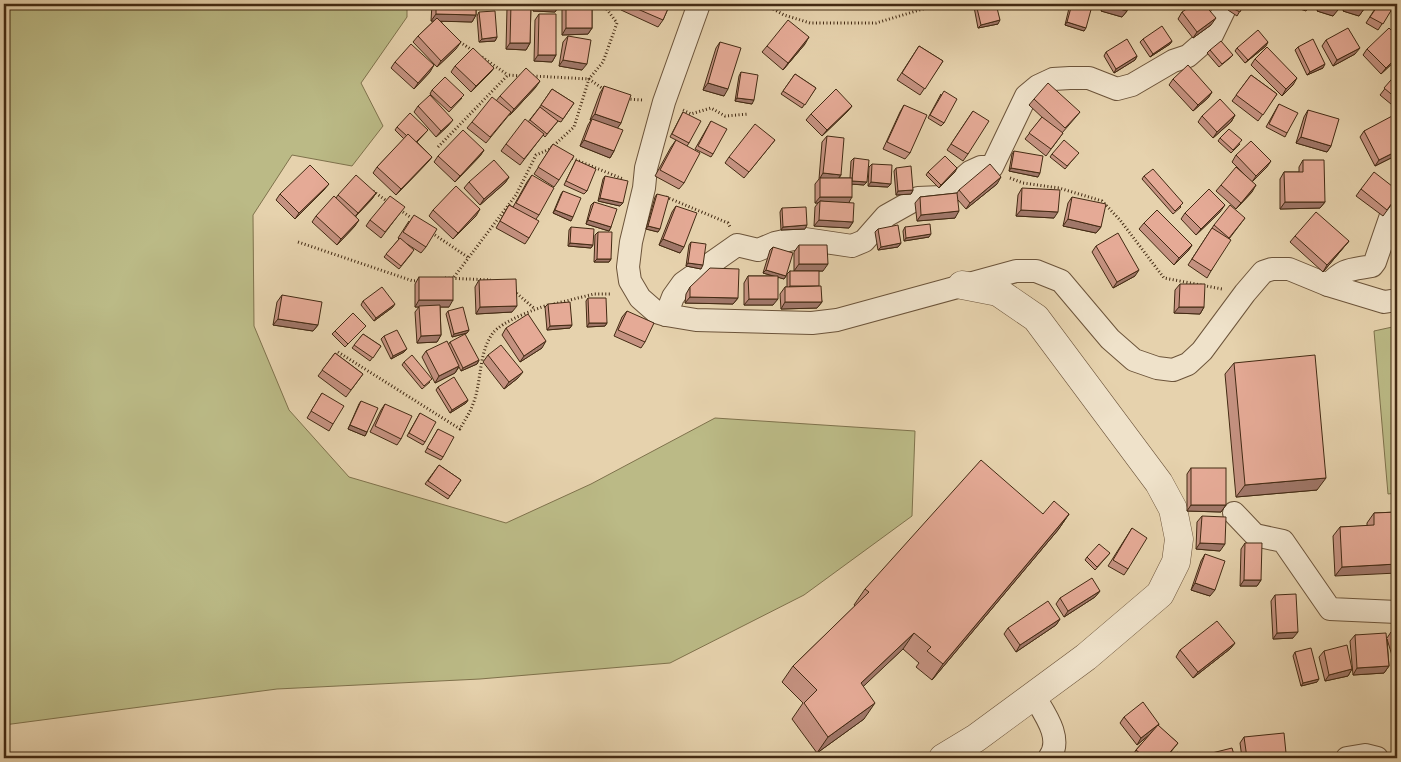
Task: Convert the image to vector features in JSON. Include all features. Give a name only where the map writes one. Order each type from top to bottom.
[{"type":"street","points":[[699,4],[664,102],[646,168],[644,188],[631,242],[628,276],[635,291],[648,305],[666,315],[696,320],[812,323],[836,320],[1016,271],[1036,271],[1061,281],[1110,339],[1134,360],[1157,368],[1173,370],[1188,364],[1202,350],[1263,272],[1282,268],[1384,302],[1397,300]]},
{"type":"street","points":[[666,315],[673,298],[683,283],[737,245],[758,250],[775,243],[798,238],[852,246],[864,241],[878,223],[894,211],[918,198],[940,197],[970,172],[981,167],[992,167],[1026,96],[1038,86],[1053,80],[1070,78],[1089,78],[1116,88],[1132,85],[1173,61],[1188,56],[1212,35],[1227,4]]},
{"type":"street","points":[[1328,284],[1340,273],[1353,268],[1372,266],[1397,198]]},
{"type":"street","points":[[943,758],[976,738],[1086,657],[1160,594],[1176,562],[1179,539],[1173,509],[1159,483],[1036,318],[998,292],[962,285]]},
{"type":"street","points":[[1234,513],[1255,535],[1283,541],[1330,609],[1397,612]]},
{"type":"street","points":[[1034,696],[1052,731],[1053,746],[1048,758]]},
{"type":"street","points":[[1347,758],[1364,755],[1377,758]]},
{"type":"path","points":[[454,277],[516,195],[536,155],[550,149],[574,127],[589,80],[603,62],[617,23],[603,4]]},
{"type":"path","points":[[764,4],[784,15],[810,23],[876,23],[922,10],[953,4]]},
{"type":"path","points":[[455,39],[508,75],[589,80],[610,94]]},
{"type":"path","points":[[438,147],[508,75]]},
{"type":"path","points":[[626,99],[664,102],[691,114],[710,108],[726,116],[749,114]]},
{"type":"path","points":[[992,167],[1015,181],[1059,188],[1102,201],[1120,220],[1164,278],[1245,293]]},
{"type":"path","points":[[366,186],[390,203]]},
{"type":"path","points":[[398,208],[414,220]]},
{"type":"path","points":[[429,231],[469,258]]},
{"type":"path","points":[[298,242],[412,280],[429,279]]},
{"type":"path","points":[[438,278],[454,277],[492,280]]},
{"type":"path","points":[[508,286],[535,309]]},
{"type":"path","points":[[338,352],[460,428],[473,405],[482,364],[493,332],[504,324],[535,309],[594,294],[621,294],[635,291]]},
{"type":"shaded area","points":[[4,4],[407,4],[407,17],[361,83],[383,126],[352,166],[292,155],[253,215],[254,326],[289,410],[349,477],[506,523],[591,484],[715,418],[915,431],[912,516],[804,595],[670,663],[480,679],[277,689],[4,725]]},
{"type":"shaded area","points":[[1397,326],[1397,493],[1388,494],[1374,331]]},
{"type":"building","points":[[436,4],[476,4],[476,15],[436,14]]},
{"type":"building","points":[[511,4],[531,4],[530,43],[510,43]]},
{"type":"building","points":[[559,4],[559,6],[537,5]]},
{"type":"building","points":[[566,4],[592,4],[592,28],[566,28]]},
{"type":"building","points":[[626,4],[670,4],[663,20]]},
{"type":"building","points":[[976,4],[996,4],[1000,20],[981,25]]},
{"type":"building","points":[[1072,4],[1092,6],[1086,28],[1067,22]]},
{"type":"building","points":[[1106,4],[1129,4],[1127,11]]},
{"type":"building","points":[[1194,4],[1204,4],[1216,18],[1197,32],[1182,12]]},
{"type":"building","points":[[1232,4],[1244,4],[1240,12],[1230,7]]},
{"type":"building","points":[[1322,4],[1340,4],[1338,10]]},
{"type":"building","points":[[1348,4],[1365,4],[1364,9]]},
{"type":"building","points":[[1379,4],[1395,4],[1383,24],[1370,17]]},
{"type":"building","points":[[495,11],[497,37],[482,39],[479,12]]},
{"type":"building","points":[[539,14],[556,14],[556,55],[538,55]]},
{"type":"building","points":[[437,18],[461,42],[441,61],[418,36]]},
{"type":"building","points":[[788,20],[809,37],[788,63],[767,46]]},
{"type":"building","points":[[1162,26],[1172,41],[1153,54],[1143,39]]},
{"type":"building","points":[[1348,28],[1360,48],[1337,60],[1326,40]]},
{"type":"building","points":[[1389,28],[1397,36],[1397,57],[1386,68],[1367,49]]},
{"type":"building","points":[[1258,30],[1268,42],[1248,60],[1237,48]]},
{"type":"building","points":[[568,36],[591,40],[587,64],[563,60]]},
{"type":"building","points":[[1127,39],[1137,56],[1116,69],[1106,52]]},
{"type":"building","points":[[1313,39],[1325,64],[1310,72],[1298,47]]},
{"type":"building","points":[[1221,41],[1233,55],[1222,64],[1210,50]]},
{"type":"building","points":[[720,42],[741,48],[728,89],[708,83]]},
{"type":"building","points":[[411,44],[434,65],[418,83],[395,62]]},
{"type":"building","points":[[919,46],[943,61],[925,89],[902,73]]},
{"type":"building","points":[[1267,47],[1297,78],[1286,89],[1255,59]]},
{"type":"building","points":[[473,48],[494,68],[476,86],[455,66]]},
{"type":"building","points":[[1188,65],[1212,92],[1198,105],[1173,79]]},
{"type":"building","points":[[526,68],[540,81],[514,109],[500,96]]},
{"type":"building","points":[[741,72],[758,75],[754,100],[737,98]]},
{"type":"building","points":[[1397,73],[1397,99],[1384,88]]},
{"type":"building","points":[[795,74],[816,88],[805,105],[783,91]]},
{"type":"building","points":[[1251,75],[1277,94],[1263,115],[1236,95]]},
{"type":"building","points":[[445,77],[464,95],[451,108],[432,90]]},
{"type":"building","points":[[1048,83],[1080,112],[1065,128],[1034,99]]},
{"type":"building","points":[[604,86],[631,95],[621,123],[595,114]]},
{"type":"building","points":[[552,89],[574,103],[563,119],[541,105]]},
{"type":"building","points":[[836,89],[852,106],[827,130],[811,114]]},
{"type":"building","points":[[944,91],[957,99],[944,123],[930,115]]},
{"type":"building","points":[[430,95],[453,120],[441,131],[418,106]]},
{"type":"building","points":[[492,97],[511,112],[490,137],[472,122]]},
{"type":"building","points":[[1220,99],[1235,115],[1217,132],[1202,116]]},
{"type":"building","points":[[1279,104],[1298,113],[1287,133],[1269,124]]},
{"type":"building","points":[[904,105],[927,115],[910,153],[887,142]]},
{"type":"building","points":[[540,107],[558,121],[547,134],[530,120]]},
{"type":"building","points":[[1308,110],[1339,119],[1331,146],[1301,137]]},
{"type":"building","points":[[973,111],[989,121],[968,154],[951,144]]},
{"type":"building","points":[[683,112],[701,121],[689,143],[672,134]]},
{"type":"building","points":[[410,113],[428,130],[416,142],[397,127]]},
{"type":"building","points":[[1394,115],[1397,122],[1397,151],[1379,160],[1364,131]]},
{"type":"building","points":[[1042,117],[1063,133],[1051,149],[1029,133]]},
{"type":"building","points":[[525,119],[544,134],[524,159],[506,144]]},
{"type":"building","points":[[592,119],[623,130],[614,151],[584,140]]},
{"type":"building","points":[[711,121],[727,129],[713,154],[698,146]]},
{"type":"building","points":[[755,124],[775,140],[749,172],[729,157]]},
{"type":"building","points":[[1229,129],[1242,140],[1233,150],[1220,138]]},
{"type":"building","points":[[463,130],[484,150],[460,176],[438,156]]},
{"type":"building","points":[[408,134],[432,157],[401,189],[377,167]]},
{"type":"building","points":[[827,136],[844,138],[841,175],[823,173]]},
{"type":"building","points":[[676,140],[700,153],[684,183],[660,170]]},
{"type":"building","points":[[1064,140],[1079,153],[1067,166],[1052,154]]},
{"type":"building","points":[[1251,141],[1271,161],[1256,176],[1236,155]]},
{"type":"building","points":[[553,144],[574,156],[559,180],[538,167]]},
{"type":"building","points":[[1014,151],[1043,156],[1040,173],[1011,168]]},
{"type":"building","points":[[945,156],[957,168],[941,185],[928,172]]},
{"type":"building","points":[[854,158],[869,160],[867,182],[852,181]]},
{"type":"building","points":[[494,160],[509,177],[484,199],[469,182]]},
{"type":"building","points":[[576,160],[596,169],[587,191],[566,181]]},
{"type":"building","points":[[1303,160],[1324,160],[1325,202],[1285,202],[1284,172],[1303,172]]},
{"type":"building","points":[[872,164],[892,165],[891,184],[871,182]]},
{"type":"building","points":[[990,164],[1001,177],[970,203],[959,190]]},
{"type":"building","points":[[310,165],[329,184],[299,213],[280,194]]},
{"type":"building","points":[[911,166],[913,190],[898,191],[896,168]]},
{"type":"building","points":[[1236,167],[1256,185],[1241,203],[1221,185]]},
{"type":"building","points":[[1153,169],[1183,203],[1175,211],[1144,176]]},
{"type":"building","points":[[1374,172],[1397,190],[1397,196],[1387,210],[1361,189]]},
{"type":"building","points":[[356,175],[376,193],[358,213],[338,195]]},
{"type":"building","points":[[532,175],[554,188],[539,215],[516,203]]},
{"type":"building","points":[[605,176],[628,181],[623,203],[600,198]]},
{"type":"building","points":[[820,178],[852,178],[852,197],[820,197]]},
{"type":"building","points":[[456,186],[480,209],[458,233],[433,210]]},
{"type":"building","points":[[1022,188],[1060,190],[1058,212],[1021,210]]},
{"type":"building","points":[[1209,189],[1225,205],[1201,229],[1185,213]]},
{"type":"building","points":[[563,191],[581,198],[573,217],[555,210]]},
{"type":"building","points":[[957,193],[959,211],[921,215],[920,197]]},
{"type":"building","points":[[657,194],[669,197],[660,229],[648,226]]},
{"type":"building","points":[[334,196],[359,220],[341,239],[316,216]]},
{"type":"building","points":[[390,196],[405,207],[385,232],[370,220]]},
{"type":"building","points":[[1072,197],[1106,204],[1101,227],[1068,219]]},
{"type":"building","points":[[820,201],[854,203],[853,222],[819,220]]},
{"type":"building","points":[[594,202],[617,209],[611,227],[588,220]]},
{"type":"building","points":[[509,205],[539,221],[529,238],[500,221]]},
{"type":"building","points":[[1230,205],[1245,218],[1229,238],[1214,225]]},
{"type":"building","points":[[676,206],[697,213],[684,247],[663,239]]},
{"type":"building","points":[[806,207],[807,225],[783,227],[782,208]]},
{"type":"building","points":[[1157,210],[1192,245],[1179,258],[1144,223]]},
{"type":"building","points":[[1316,212],[1349,241],[1327,265],[1295,236]]},
{"type":"building","points":[[414,215],[437,229],[426,247],[403,232]]},
{"type":"building","points":[[930,224],[931,234],[906,238],[905,227]]},
{"type":"building","points":[[898,225],[901,243],[881,247],[878,229]]},
{"type":"building","points":[[571,227],[594,229],[593,245],[570,243]]},
{"type":"building","points":[[1212,228],[1231,240],[1211,271],[1192,259]]},
{"type":"building","points":[[598,232],[612,232],[611,259],[597,259]]},
{"type":"building","points":[[1118,233],[1139,270],[1117,282],[1096,246]]},
{"type":"building","points":[[400,238],[414,250],[401,266],[386,254]]},
{"type":"building","points":[[691,242],[706,244],[703,265],[688,263]]},
{"type":"building","points":[[799,245],[827,245],[828,264],[799,264]]},
{"type":"building","points":[[773,247],[793,253],[786,276],[766,270]]},
{"type":"building","points":[[710,268],[739,269],[738,298],[690,297],[690,287]]},
{"type":"building","points":[[790,271],[819,271],[819,286],[790,286]]},
{"type":"building","points":[[748,276],[778,276],[778,299],[749,299]]},
{"type":"building","points":[[419,277],[453,277],[453,300],[419,300]]},
{"type":"building","points":[[516,279],[517,306],[480,307],[479,280]]},
{"type":"building","points":[[1180,284],[1205,284],[1204,307],[1179,307]]},
{"type":"building","points":[[821,286],[822,302],[785,302],[785,287]]},
{"type":"building","points":[[382,287],[395,304],[376,318],[363,301]]},
{"type":"building","points":[[282,295],[322,302],[318,325],[278,319]]},
{"type":"building","points":[[588,298],[606,298],[607,323],[589,323]]},
{"type":"building","points":[[570,302],[572,325],[550,326],[548,304]]},
{"type":"building","points":[[440,305],[441,335],[421,336],[419,306]]},
{"type":"building","points":[[463,307],[469,330],[454,334],[448,311]]},
{"type":"building","points":[[627,311],[654,323],[645,342],[618,330]]},
{"type":"building","points":[[353,313],[366,326],[348,344],[335,331]]},
{"type":"building","points":[[528,314],[546,341],[524,356],[506,328]]},
{"type":"building","points":[[397,330],[407,349],[393,356],[384,336]]},
{"type":"building","points":[[363,334],[381,346],[373,358],[354,345]]},
{"type":"building","points":[[465,334],[479,360],[463,368],[450,342]]},
{"type":"building","points":[[447,341],[459,366],[439,376],[426,351]]},
{"type":"building","points":[[501,345],[523,372],[509,382],[488,355]]},
{"type":"building","points":[[335,353],[363,374],[351,390],[322,370]]},
{"type":"building","points":[[412,355],[432,379],[424,386],[404,362]]},
{"type":"building","points":[[1315,355],[1326,478],[1245,485],[1234,363]]},
{"type":"building","points":[[454,377],[468,400],[452,410],[438,387]]},
{"type":"building","points":[[322,393],[344,406],[333,424],[311,411]]},
{"type":"building","points":[[361,401],[378,408],[367,432],[350,425]]},
{"type":"building","points":[[385,404],[412,416],[401,439],[375,426]]},
{"type":"building","points":[[420,413],[436,422],[425,442],[409,433]]},
{"type":"building","points":[[438,429],[454,437],[443,457],[427,448]]},
{"type":"building","points":[[981,460],[1043,514],[1054,501],[1069,514],[943,664],[927,651],[931,647],[914,633],[861,683],[875,703],[828,737],[804,703],[817,690],[793,666],[869,592],[865,589]]},
{"type":"building","points":[[439,465],[461,480],[450,496],[428,481]]},
{"type":"building","points":[[1191,468],[1226,468],[1226,505],[1191,505]]},
{"type":"building","points":[[1397,512],[1397,564],[1342,567],[1340,527],[1374,525],[1374,513]]},
{"type":"building","points":[[1202,516],[1226,517],[1225,544],[1200,543]]},
{"type":"building","points":[[1132,528],[1147,538],[1128,569],[1113,560]]},
{"type":"building","points":[[1245,543],[1262,543],[1261,580],[1244,580]]},
{"type":"building","points":[[1099,544],[1110,553],[1097,567],[1087,557]]},
{"type":"building","points":[[1205,554],[1225,561],[1215,590],[1195,583]]},
{"type":"building","points":[[1092,578],[1100,591],[1068,611],[1060,598]]},
{"type":"building","points":[[1296,594],[1298,632],[1277,633],[1275,595]]},
{"type":"building","points":[[1048,601],[1060,619],[1020,645],[1008,628]]},
{"type":"building","points":[[1217,621],[1235,643],[1198,672],[1180,650]]},
{"type":"building","points":[[1397,630],[1397,652],[1391,632]]},
{"type":"building","points":[[1386,633],[1389,666],[1357,668],[1355,635]]},
{"type":"building","points":[[1347,645],[1352,669],[1329,675],[1324,651]]},
{"type":"building","points":[[1311,648],[1319,679],[1303,683],[1295,652]]},
{"type":"building","points":[[1143,702],[1159,724],[1141,738],[1124,717]]},
{"type":"building","points":[[1158,725],[1178,743],[1165,758],[1146,758],[1136,750]]},
{"type":"building","points":[[1284,733],[1286,753],[1247,758],[1244,737]]},
{"type":"building","points":[[1232,748],[1235,758],[1210,758],[1208,754]]},
{"type":"building","points":[[1177,752],[1185,758],[1171,758]]}]
